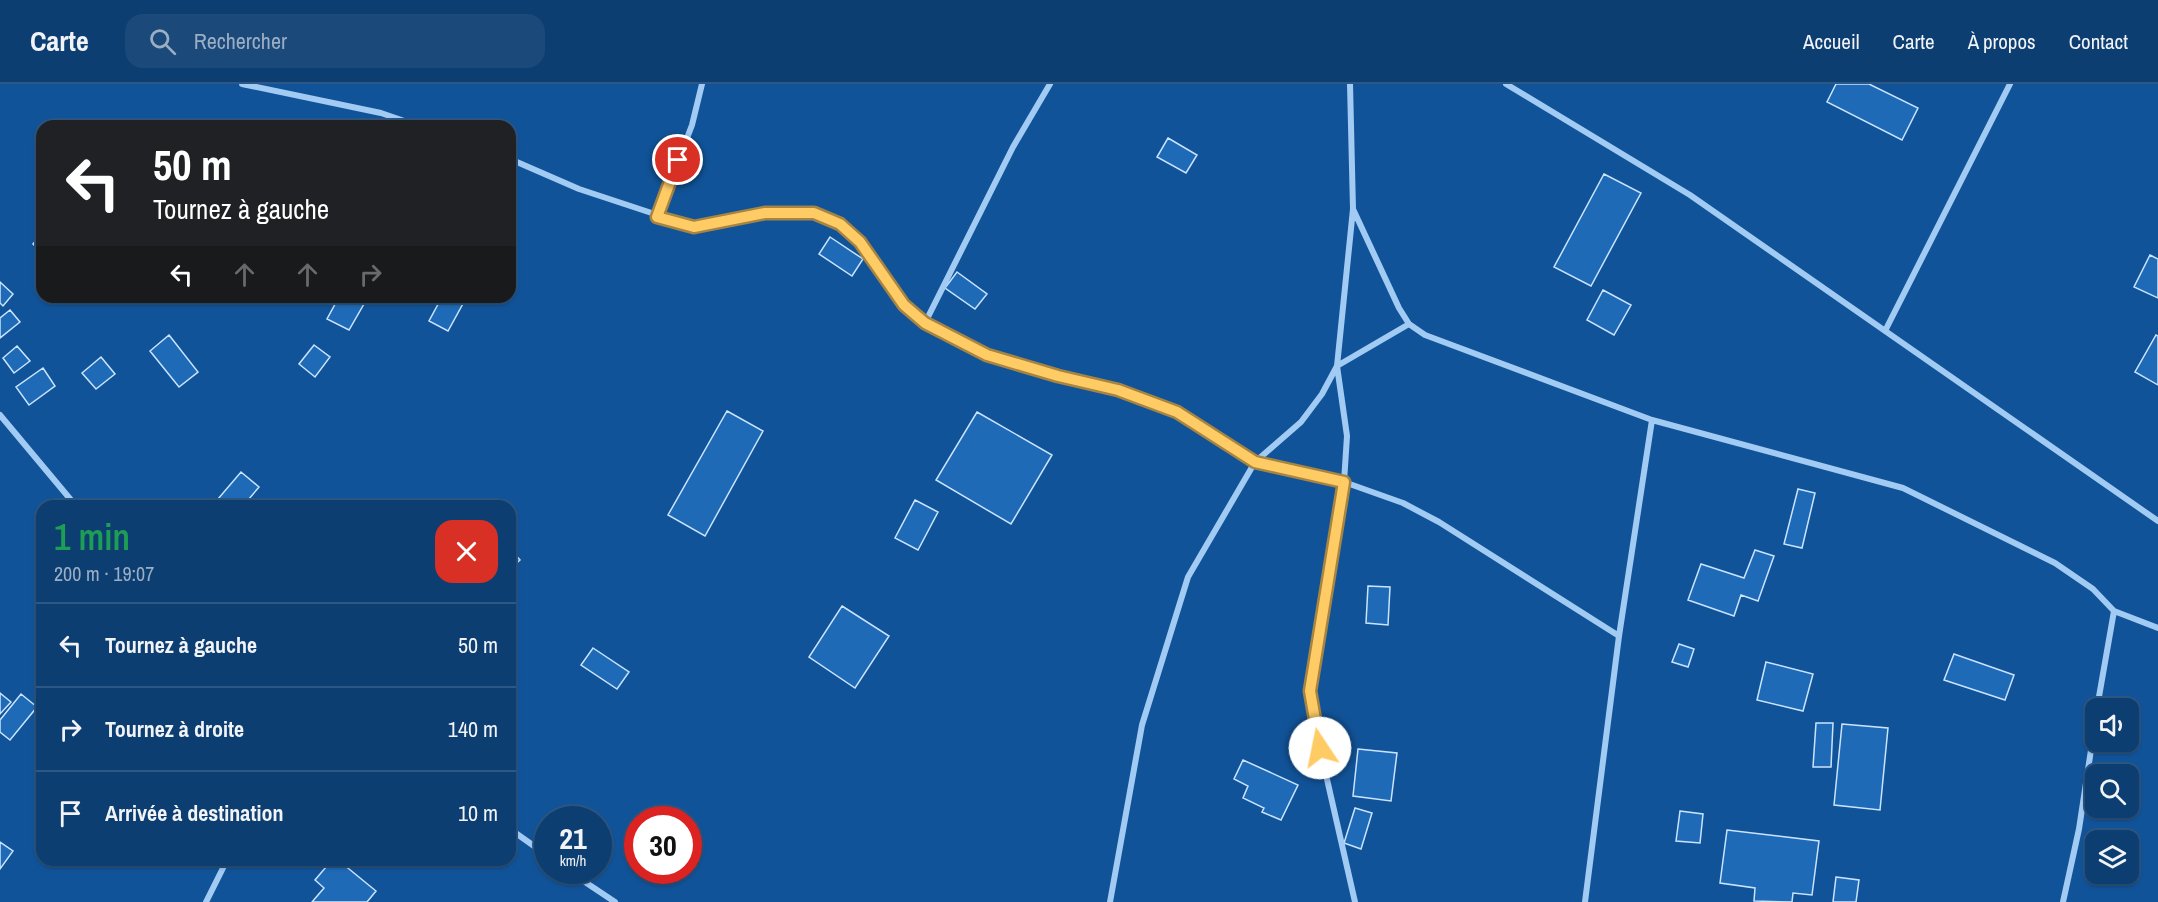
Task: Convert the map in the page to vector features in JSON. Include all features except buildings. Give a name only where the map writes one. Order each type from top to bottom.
[{"type":"street","points":[[242,84],[381,113],[402,120]]},
{"type":"street","points":[[657,217],[692,125],[702,84]]},
{"type":"street","points":[[925,323],[1013,147],[1050,84]]},
{"type":"street","points":[[1350,84],[1353,208],[1337,366],[1347,436],[1344,482],[1310,691],[1316,731],[1355,902]]},
{"type":"street","points":[[1506,84],[1690,195],[2158,521]]},
{"type":"street","points":[[1885,331],[2010,84]]},
{"type":"street","points":[[516,162],[579,189],[657,217],[694,227],[765,213],[814,213],[840,224],[860,242],[904,305],[925,323],[987,355],[1058,376],[1118,390],[1177,412],[1255,462],[1344,482],[1403,503],[1439,522],[1620,636]]},
{"type":"street","points":[[1353,208],[1399,308],[1409,324],[1425,335],[1652,420],[1902,488],[2055,563],[2093,589],[2114,612],[2158,628]]},
{"type":"street","points":[[1110,902],[1142,724],[1188,577],[1255,462],[1301,422],[1322,394],[1337,366],[1409,324]]},
{"type":"street","points":[[0,416],[71,500]]},
{"type":"street","points":[[1585,902],[1620,636],[1652,420]]},
{"type":"street","points":[[2099,698],[2114,612]]},
{"type":"street","points":[[2063,902],[2079,829],[2091,752]]},
{"type":"street","points":[[516,833],[534,846]]},
{"type":"street","points":[[206,902],[224,866]]},
{"type":"street","points":[[588,884],[615,902]]},
{"type":"route","points":[[678,160],[657,217],[694,227],[765,213],[814,213],[840,224],[860,242],[904,305],[925,323],[987,355],[1058,376],[1118,390],[1177,412],[1255,462],[1344,482],[1310,691],[1320,748]]}]
